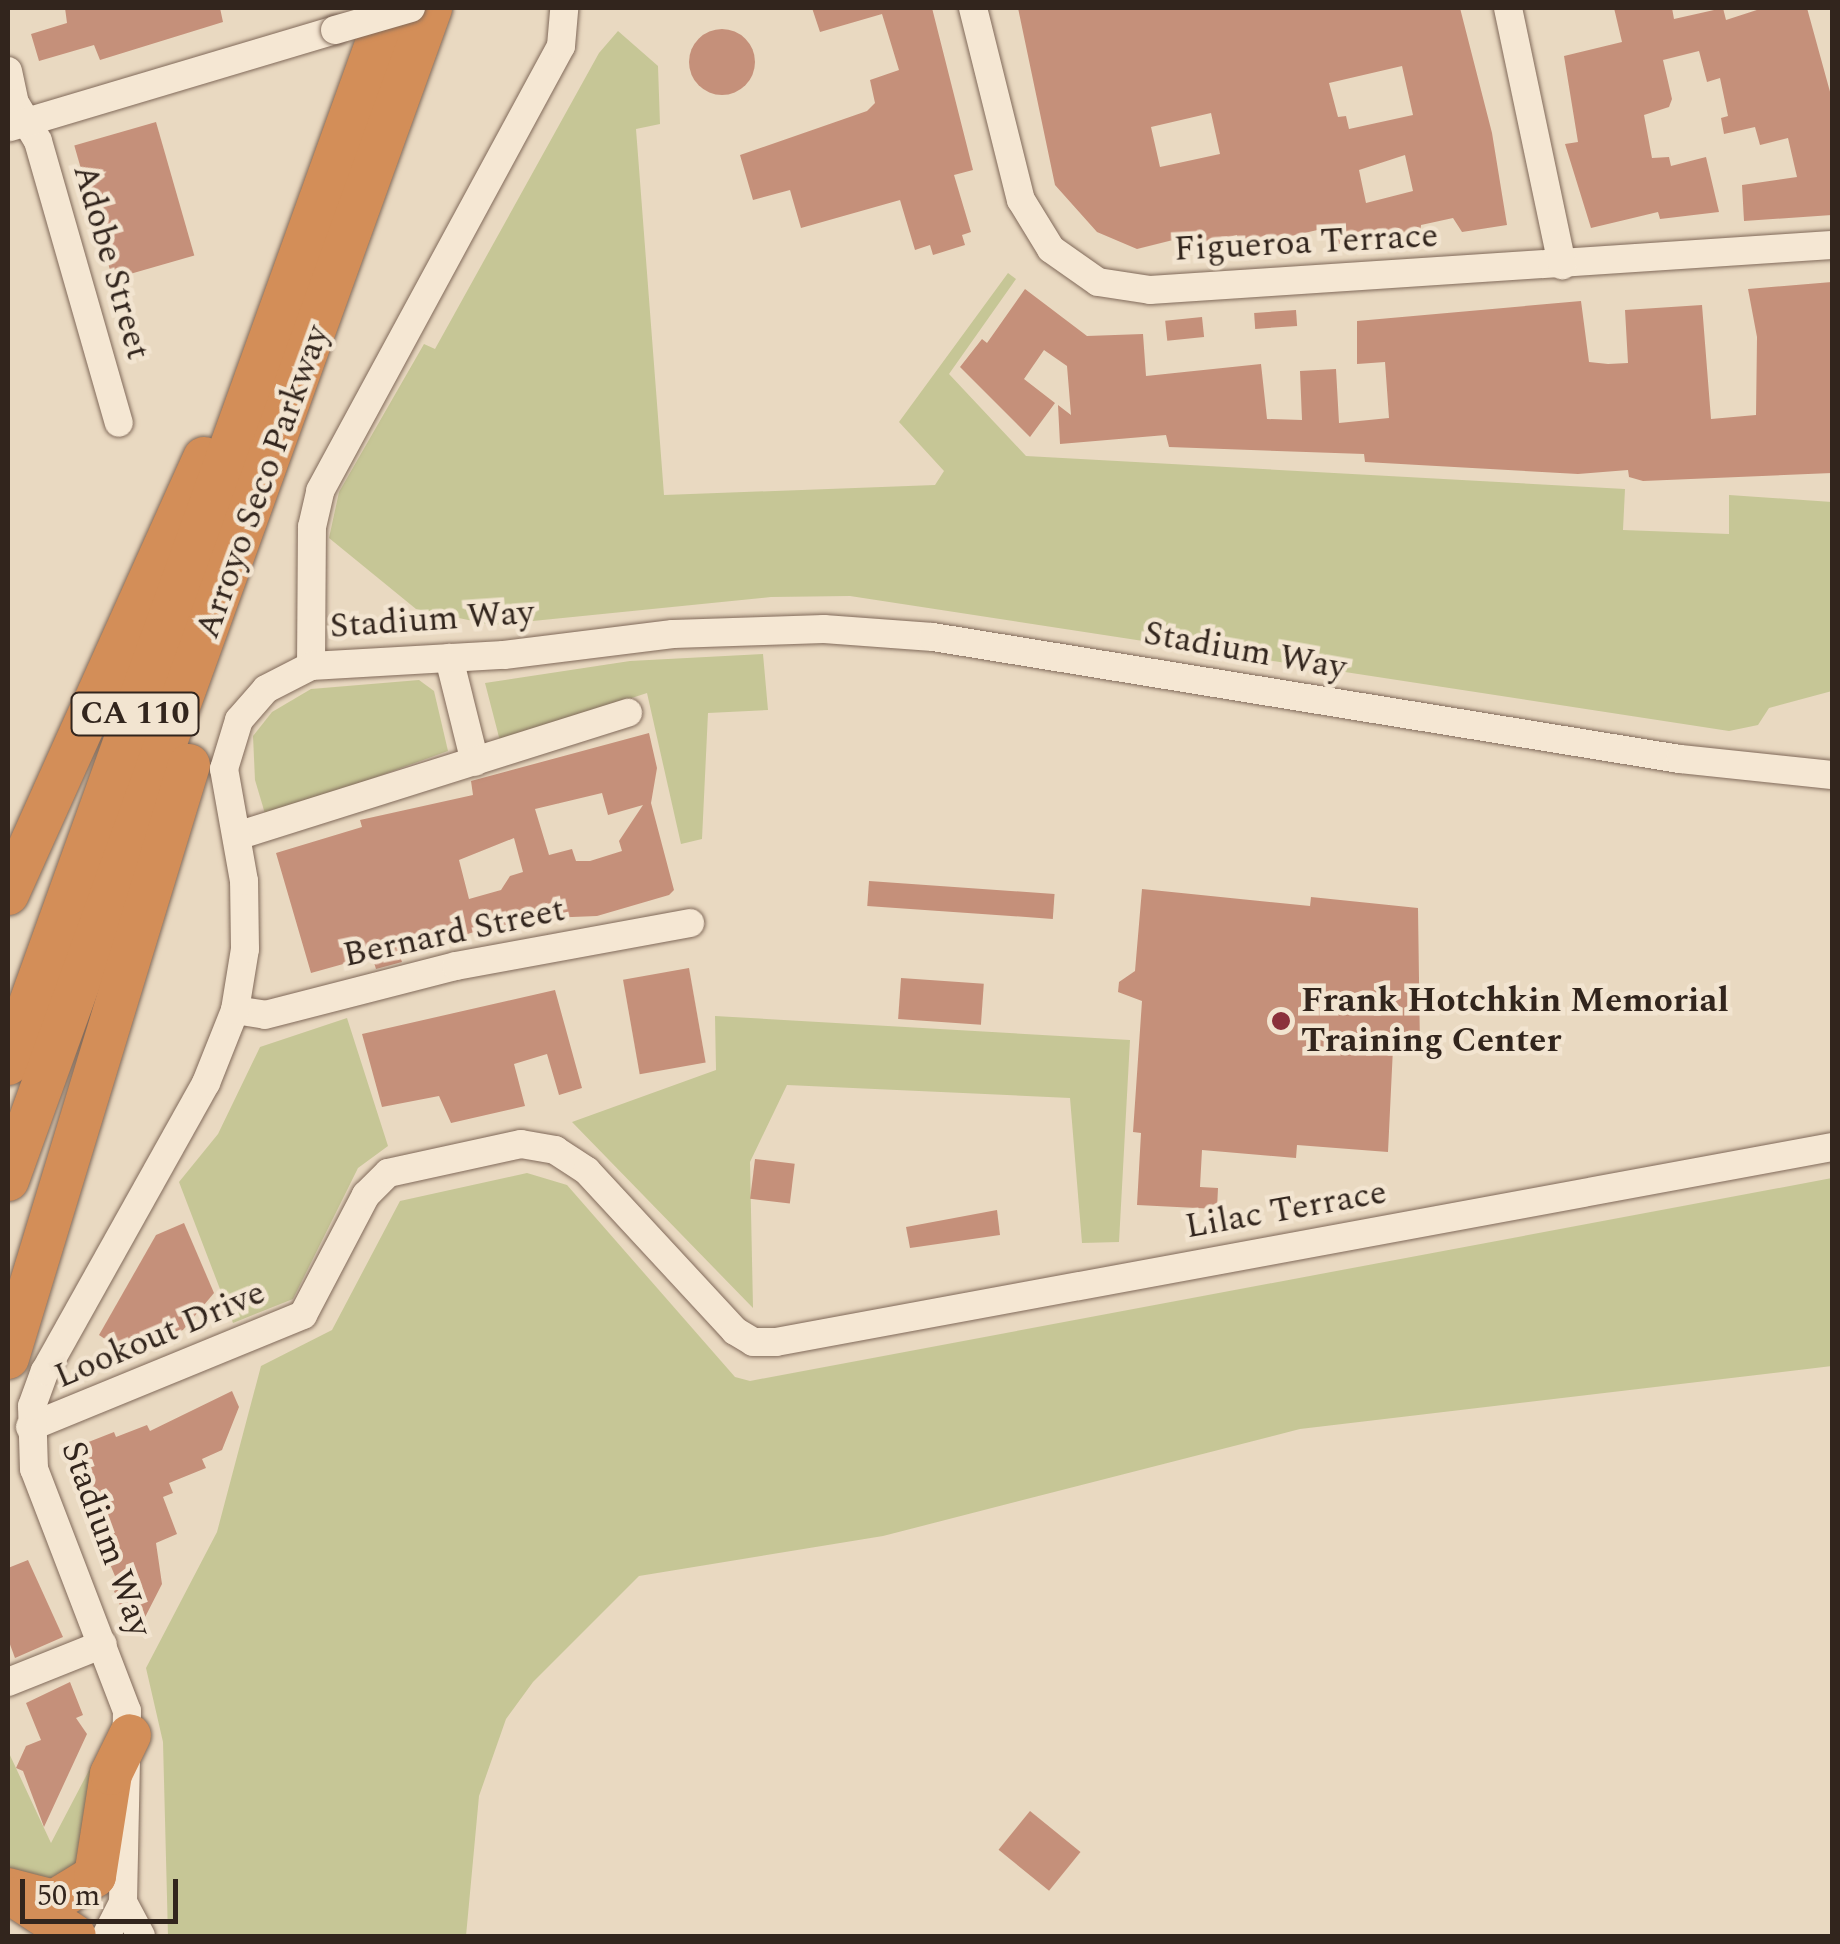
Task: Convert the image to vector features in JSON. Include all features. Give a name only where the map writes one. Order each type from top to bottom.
[{"type":"highway","name":"Arroyo Seco Parkway","points":[[8,1064],[388,8]]},
{"type":"highway","name":"Arroyo Seco Parkway","points":[[8,1180],[238,556],[431,8]]},
{"type":"highway","points":[[8,894],[190,480],[262,364]]},
{"type":"highway","points":[[8,1358],[208,702],[238,556]]},
{"type":"highway","points":[[8,1890],[54,1901],[95,1876],[111,1774],[130,1735]]},
{"type":"highway","points":[[8,1890],[75,1936]]},
{"type":"street","points":[[17,125],[411,8]]},
{"type":"street","points":[[311,666],[312,528],[320,492],[562,46],[564,8]]},
{"type":"street","name":"Figueroa Terrace","points":[[973,8],[1020,200],[1051,248],[1098,282],[1132,291],[1562,266],[1832,244]]},
{"type":"street","points":[[1508,8],[1562,266]]},
{"type":"street","name":"Adobe Street","points":[[8,71],[17,125],[38,141],[119,423]]},
{"type":"street","name":"Stadium Way","points":[[106,1936],[124,1902],[130,1735],[103,1644],[34,1468],[30,1427],[40,1380],[206,1084],[235,1010],[245,950],[237,836],[224,769],[239,720],[266,689],[311,666],[449,658],[750,630],[933,637],[1680,759],[1832,774]]},
{"type":"street","points":[[449,658],[475,762]]},
{"type":"street","points":[[237,836],[628,713]]},
{"type":"street","name":"Bernard Street","points":[[235,1010],[265,1015],[456,966],[690,923]]},
{"type":"street","name":"Lookout Drive","points":[[30,1427],[303,1315],[366,1195],[388,1173],[521,1144],[555,1150],[586,1171],[735,1330],[753,1342]]},
{"type":"street","name":"Lilac Terrace","points":[[753,1342],[1832,1147]]},
{"type":"street","points":[[8,1682],[103,1644]]},
{"type":"street","name":"Stadium Way","points":[[124,1902],[141,1936]]},
{"type":"green space","points":[[618,31],[658,66],[660,124],[636,129],[664,495],[935,485],[944,471],[899,422],[1008,273],[1016,279],[949,374],[1026,456],[1625,489],[1623,530],[1729,534],[1729,495],[1832,502],[1832,691],[1769,708],[1758,725],[1729,731],[850,596],[771,597],[492,625],[416,609],[329,538],[339,492],[424,344],[435,349],[599,53]]},
{"type":"green space","points":[[763,654],[768,710],[708,713],[702,839],[681,844],[647,693],[500,741],[485,683],[630,661]]},
{"type":"green space","points":[[419,680],[434,691],[448,751],[266,817],[255,780],[253,736],[272,712],[311,689]]},
{"type":"green space","points":[[715,1016],[1130,1040],[1119,1242],[1082,1243],[1070,1098],[787,1085],[750,1162],[753,1308],[572,1122],[716,1070]]},
{"type":"green space","points":[[347,1018],[388,1146],[358,1168],[293,1299],[233,1323],[179,1182],[218,1134],[260,1047]]},
{"type":"green space","points":[[527,1173],[567,1185],[735,1377],[750,1381],[1832,1178],[1832,1366],[1300,1429],[883,1536],[639,1576],[533,1682],[506,1719],[479,1796],[466,1936],[168,1936],[163,1742],[146,1668],[217,1532],[261,1366],[332,1330],[400,1201]]},
{"type":"green space","points":[[107,1736],[95,1851],[58,1890],[8,1870],[8,1751],[51,1843]]},
{"type":"building","points":[[65,8],[220,8],[223,22],[100,60],[94,45],[39,61],[31,34],[67,23]]},
{"type":"building","points":[[812,8],[932,8],[973,170],[954,175],[971,232],[962,235],[965,245],[933,255],[930,245],[915,250],[900,200],[801,228],[790,190],[753,200],[740,155],[867,111],[875,103],[870,80],[899,70],[882,14],[820,32]]},
{"type":"building","points":[[1018,8],[1460,8],[1492,133],[1507,225],[1462,232],[1453,218],[1421,225],[1420,235],[1396,239],[1395,231],[1339,244],[1335,226],[1278,239],[1238,241],[1237,235],[1183,248],[1181,238],[1137,249],[1097,232],[1055,185]],"holes":[[[1402,66],[1413,115],[1349,129],[1346,116],[1338,117],[1329,83]],[[1211,113],[1220,154],[1160,167],[1151,127]],[[1405,155],[1413,191],[1366,203],[1359,170]]]},
{"type":"building","points":[[1614,8],[1672,8],[1674,19],[1723,8],[1726,20],[1763,8],[1807,8],[1832,99],[1832,215],[1744,221],[1742,185],[1797,177],[1788,138],[1760,145],[1755,127],[1724,134],[1721,118],[1728,116],[1720,78],[1707,82],[1699,51],[1663,60],[1672,99],[1669,107],[1644,115],[1652,158],[1669,157],[1671,166],[1706,157],[1719,212],[1660,219],[1658,212],[1591,228],[1565,144],[1578,142],[1564,56],[1622,42]]},
{"type":"building","points":[[722,29],[746,38],[755,62],[746,86],[722,95],[698,86],[689,62],[698,38]]},
{"type":"building","points":[[156,122],[194,256],[113,279],[74,145]]},
{"type":"building","points":[[1832,282],[1832,473],[1643,481],[1629,477],[1628,470],[1578,474],[1365,462],[1364,454],[1169,447],[1166,435],[1060,444],[1058,405],[1071,415],[1067,366],[1044,350],[1024,379],[1055,403],[1030,437],[960,367],[982,339],[987,343],[1025,289],[1087,336],[1143,334],[1146,376],[1261,364],[1267,419],[1302,420],[1300,371],[1336,369],[1339,423],[1389,418],[1385,362],[1357,364],[1357,321],[1581,301],[1589,362],[1608,364],[1628,363],[1625,310],[1702,305],[1711,419],[1756,415],[1757,337],[1748,289]]},
{"type":"building","points":[[1296,310],[1297,326],[1255,329],[1254,313]]},
{"type":"building","points":[[1202,317],[1204,337],[1167,341],[1165,321]]},
{"type":"building","points":[[649,733],[657,768],[651,803],[674,890],[669,895],[597,916],[547,918],[546,911],[507,922],[509,930],[482,938],[480,930],[400,956],[402,962],[376,969],[372,956],[311,973],[276,853],[362,827],[360,820],[473,795],[471,781]],"holes":[[[602,793],[608,815],[643,805],[619,841],[622,851],[590,861],[576,861],[572,849],[549,855],[535,809]],[[514,838],[523,872],[510,876],[501,890],[469,899],[459,860]]]},
{"type":"building","points":[[869,881],[1055,894],[1053,919],[867,906]]},
{"type":"building","name":"Frank Hotchkin Memorial Training Center","points":[[1142,889],[1310,906],[1311,897],[1418,908],[1420,1049],[1393,1048],[1388,1152],[1297,1145],[1296,1158],[1202,1150],[1200,1187],[1218,1188],[1217,1209],[1137,1205],[1141,1133],[1133,1132],[1142,1001],[1118,992],[1119,982],[1135,971]]},
{"type":"building","points":[[689,968],[706,1063],[640,1074],[623,980]]},
{"type":"building","points":[[901,978],[984,984],[981,1025],[898,1019]]},
{"type":"building","points":[[555,990],[582,1088],[559,1095],[547,1054],[514,1064],[525,1106],[451,1123],[439,1096],[382,1107],[362,1034]]},
{"type":"building","points":[[755,1159],[795,1164],[790,1204],[750,1199]]},
{"type":"building","points":[[997,1210],[1000,1235],[910,1248],[906,1227]]},
{"type":"building","points":[[184,1223],[214,1293],[183,1330],[126,1353],[99,1335],[156,1235]]},
{"type":"building","points":[[232,1391],[239,1407],[222,1450],[202,1459],[206,1468],[169,1483],[173,1493],[163,1497],[177,1534],[156,1543],[162,1584],[139,1629],[124,1615],[114,1591],[120,1588],[63,1452],[114,1432],[116,1437],[147,1425],[150,1431]]},
{"type":"building","points":[[28,1560],[63,1637],[15,1658],[8,1639],[8,1568]]},
{"type":"building","points":[[70,1682],[83,1715],[76,1718],[87,1734],[44,1827],[23,1771],[16,1768],[26,1746],[41,1740],[26,1703]]},
{"type":"building","points":[[1030,1811],[1081,1852],[1049,1891],[999,1850]]},
{"type":"place","name":"Frank Hotchkin Memorial Training Center","points":[[1281,1021]]}]
